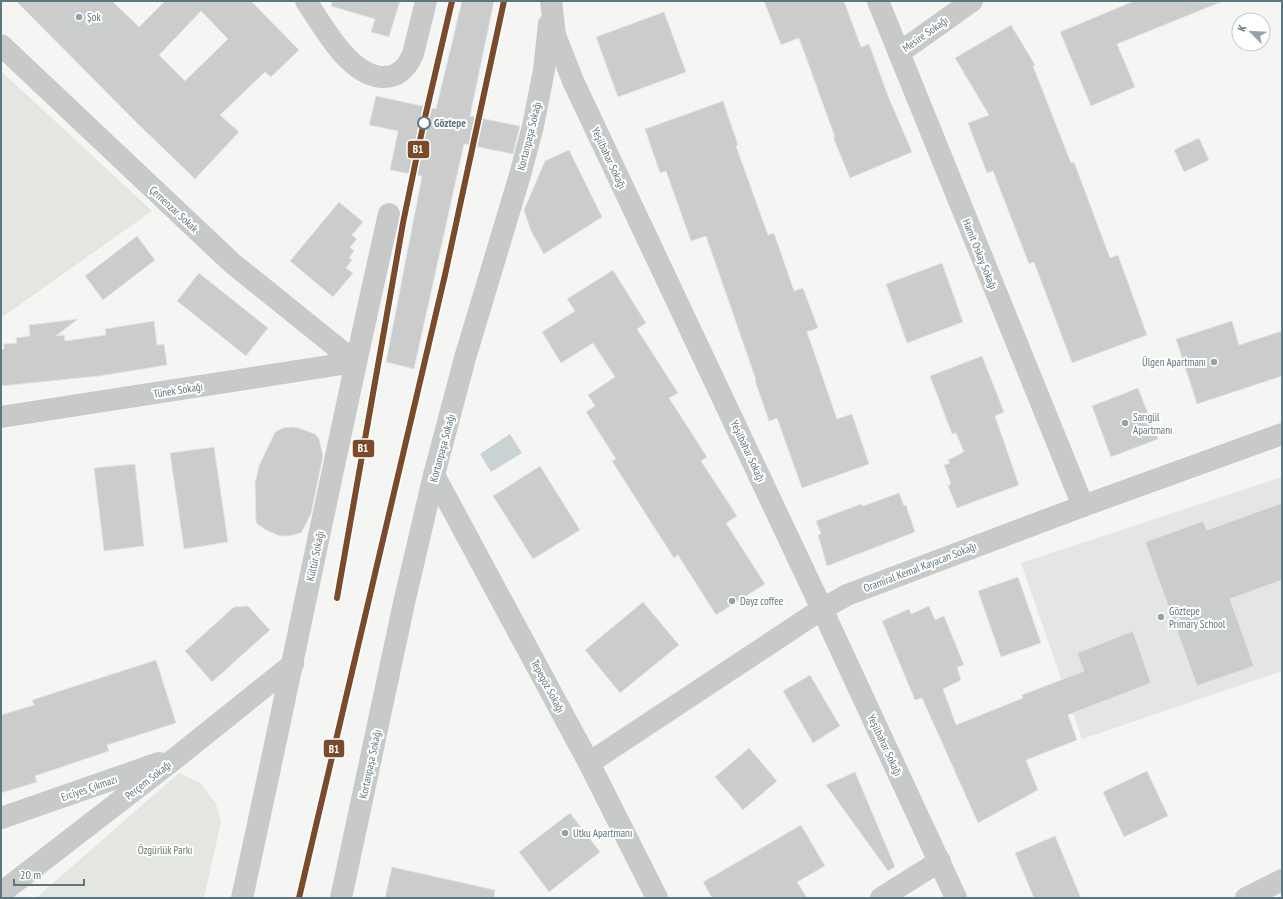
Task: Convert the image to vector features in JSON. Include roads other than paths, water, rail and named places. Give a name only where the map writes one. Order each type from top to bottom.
[{"type":"street","points":[[306,1],[351,63],[358,69],[374,76],[387,77],[397,74],[407,65],[413,54],[426,1]]},
{"type":"street","name":"Kortanpaşa Sokağı","points":[[341,898],[404,603],[434,475],[465,358],[532,131],[543,76],[551,1]]},
{"type":"street","name":"Yeşilbahar Sokağı","points":[[551,1],[555,35],[573,81],[822,609],[956,898]]},
{"type":"street","name":"Hamit Oskay Sokağı","points":[[878,1],[1083,506]]},
{"type":"street","name":"Mesire Sokağı","points":[[899,53],[972,1]]},
{"type":"street","name":"Çemenzar Sokak","points":[[1,45],[232,263],[355,362]]},
{"type":"street","name":"Kültür Sokağı","points":[[242,898],[293,664],[355,362],[389,214]]},
{"type":"street","name":"Tünek Sokağı","points":[[1,417],[355,362]]},
{"type":"street","name":"Oramiral Kemal Kayacan Sokağı","points":[[589,763],[822,609],[856,591],[1083,506],[1282,434]]},
{"type":"street","name":"Tepegöz Sokağı","points":[[434,475],[589,763],[657,898]]},
{"type":"street","name":"Perçem Sokağı","points":[[1,893],[178,757],[293,664]]},
{"type":"street","name":"Erciyes Çıkmazı","points":[[1,818],[178,757]]},
{"type":"street","points":[[880,898],[940,861]]},
{"type":"street","points":[[1247,898],[1282,880]]},
{"type":"place","name":"Şok","points":[[79,17]]},
{"type":"place","name":"Göztepe","points":[[424,123]]},
{"type":"place","name":"Ülgen Apartmanı","points":[[1214,362]]},
{"type":"place","name":"Sarıgül Apartmanı","points":[[1125,423]]},
{"type":"place","name":"Dayz coffee","points":[[732,601]]},
{"type":"place","name":"Göztepe Primary School","points":[[1161,617]]},
{"type":"place","name":"Utku Apartmanı","points":[[565,833]]},
{"type":"park label","name":"Özgürlük Parkı","points":[[165,850]]}]
